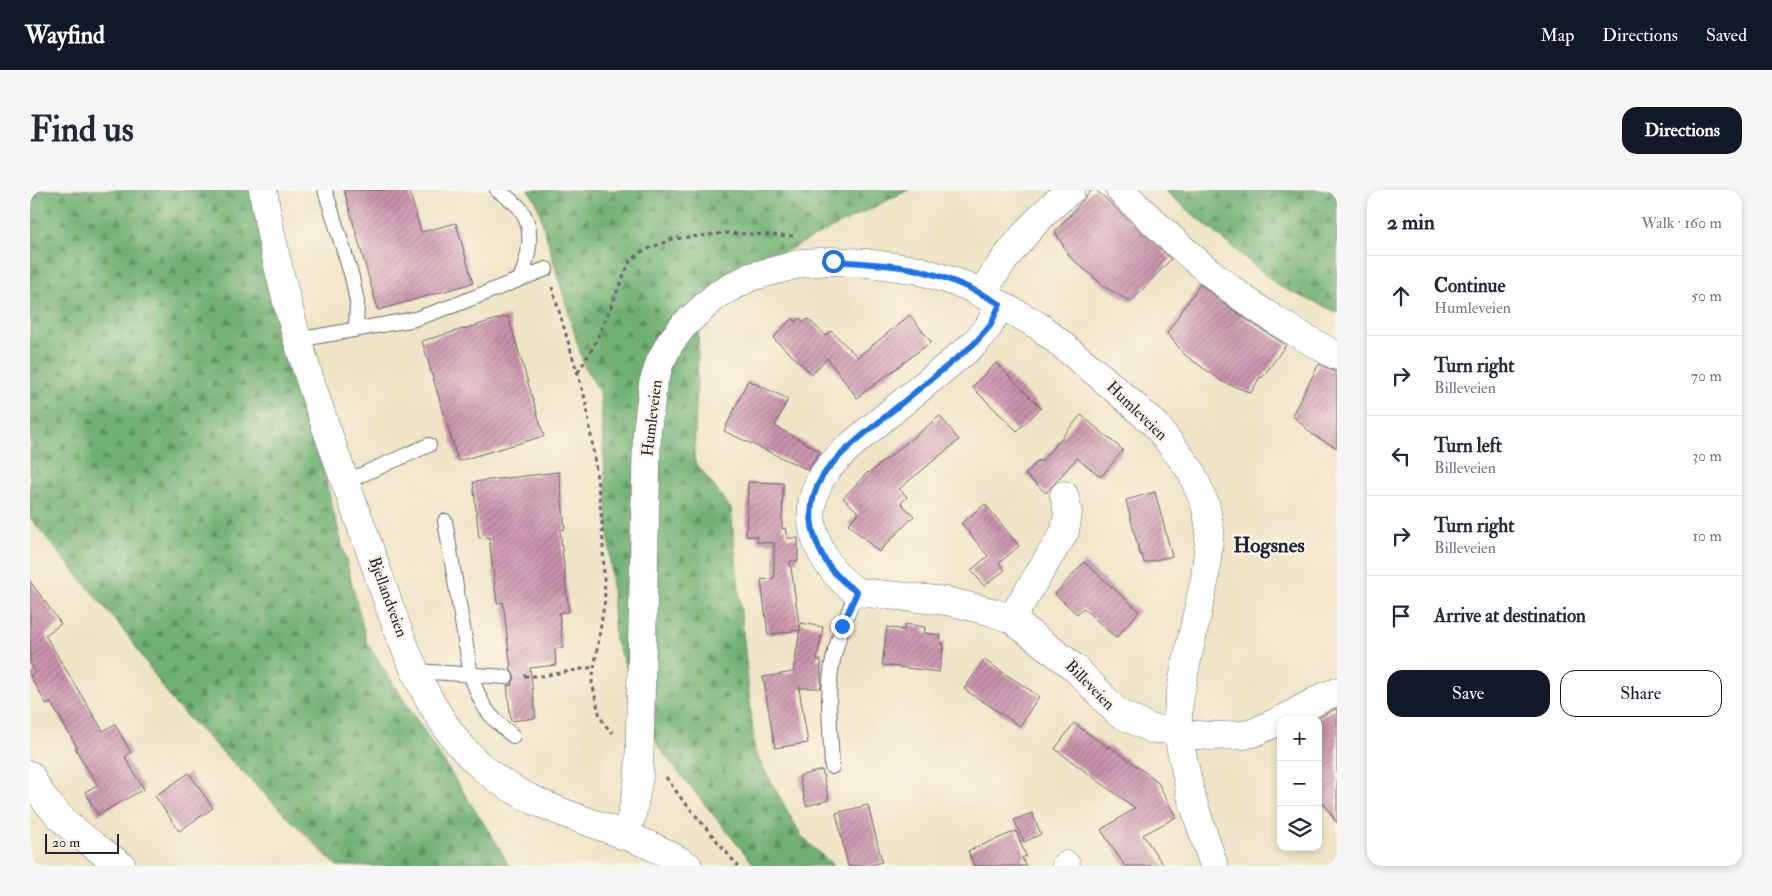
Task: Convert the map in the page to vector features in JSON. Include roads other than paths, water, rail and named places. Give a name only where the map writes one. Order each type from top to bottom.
[{"type":"street","name":"Bjellandveien","points":[[263,190],[280,274],[297,340],[317,405],[416,671],[426,692],[451,733],[466,752],[484,769],[511,788],[558,812],[663,851],[688,866]]},
{"type":"street","points":[[857,592],[840,578],[824,559],[816,544],[811,508],[814,492],[823,475],[851,444],[974,344],[990,326],[994,273],[1034,225],[1058,200],[1071,190]]},
{"type":"street","points":[[1120,190],[1183,250],[1231,290],[1296,334],[1337,356]]},
{"type":"street","name":"Humleveien","points":[[624,836],[632,815],[639,776],[647,432],[652,384],[660,362],[670,344],[684,325],[717,295],[750,277],[803,263],[833,261],[867,263],[918,270],[967,286],[1039,326],[1156,425],[1191,471],[1206,507],[1210,531],[1205,578],[1185,668],[1179,702],[1177,730],[1191,796],[1214,866]]},
{"type":"street","points":[[1011,619],[1065,532],[1068,513],[1064,494]]},
{"type":"street","name":"Billeveien","points":[[857,592],[947,601],[992,612],[1011,619],[1075,668],[1118,713],[1152,729],[1177,730]]},
{"type":"street","points":[[1288,716],[1325,696],[1337,692]]},
{"type":"street","points":[[1177,730],[1184,734],[1211,736],[1243,735],[1253,733],[1277,722]]},
{"type":"street","points":[[30,775],[46,801],[58,814],[88,841],[122,866]]},
{"type":"lane","points":[[325,190],[352,278],[357,302],[356,329]]},
{"type":"lane","points":[[497,190],[519,207],[525,218],[529,235],[528,257],[520,279]]},
{"type":"lane","points":[[297,340],[415,319],[546,269]]},
{"type":"lane","points":[[345,482],[429,445]]},
{"type":"lane","points":[[445,521],[471,675],[479,698],[493,720],[513,736]]},
{"type":"lane","points":[[832,767],[829,688],[832,666],[842,626],[857,592]]},
{"type":"lane","points":[[416,671],[506,677]]},
{"type":"district","name":"Hogsnes","points":[[1269,545]]}]
